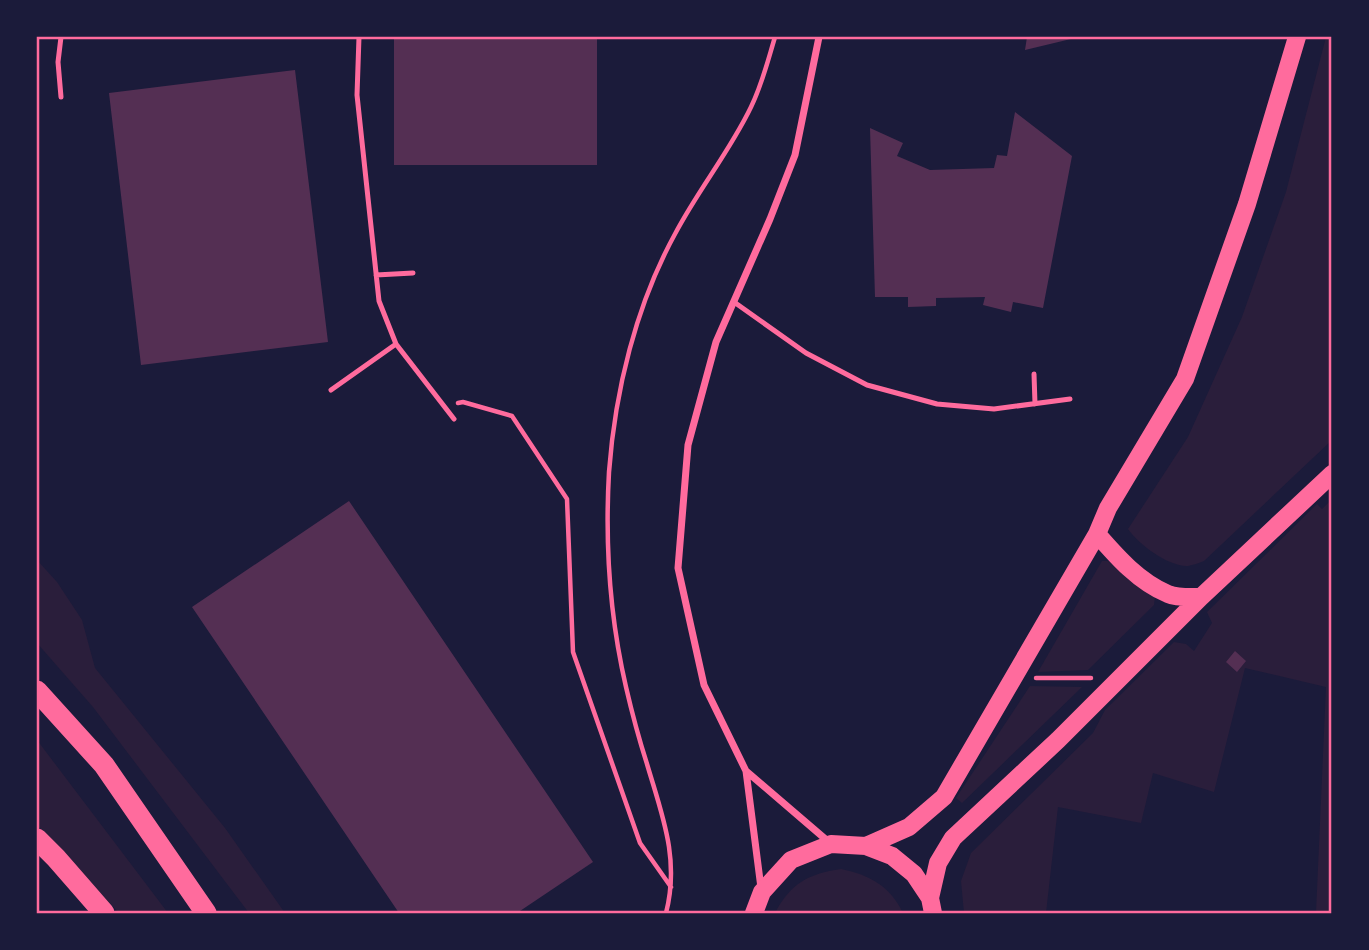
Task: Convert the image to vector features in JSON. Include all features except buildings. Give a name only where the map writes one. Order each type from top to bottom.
[{"type":"highway","points":[[37,691],[104,765],[206,913]]},
{"type":"highway","points":[[37,839],[104,913]]},
{"type":"main road","points":[[866,846],[909,827],[944,797],[1097,534],[1108,508],[1185,379],[1247,204],[1297,37]]},
{"type":"main road","points":[[932,906],[938,863],[953,838],[1201,597],[1328,478]]},
{"type":"main road","points":[[1097,534],[1116,556],[1143,580],[1170,596],[1201,597]]},
{"type":"main road","points":[[754,913],[762,892],[791,860],[831,844],[866,846],[892,856],[914,874],[932,906]]},
{"type":"street","points":[[762,892],[746,771],[704,685],[678,568],[688,445],[716,342],[795,155],[820,37]]},
{"type":"street","points":[[746,771],[831,844]]},
{"type":"lane","points":[[61,37],[58,62],[61,97]]},
{"type":"lane","points":[[359,37],[357,94],[379,301],[396,344],[454,419]]},
{"type":"lane","points":[[376,275],[413,273]]},
{"type":"lane","points":[[734,302],[806,353],[867,385],[937,404],[994,408],[1070,399]]},
{"type":"lane","points":[[331,390],[396,344]]},
{"type":"lane","points":[[1034,374],[1035,404]]},
{"type":"path","points":[[666,913],[672,889],[667,829],[626,687],[615,625],[608,515],[614,427],[635,335],[659,265],[693,202],[751,107],[775,37]]},
{"type":"path","points":[[443,405],[463,402],[512,415],[567,499],[573,652],[640,843],[672,889]]},
{"type":"path","points":[[1017,668],[1035,678],[1091,678],[1106,692]]},
{"type":"shaded area","points":[[1326,37],[1332,37],[1332,440],[1204,561],[1188,566],[1172,563],[1155,554],[1128,529],[1188,437],[1242,317],[1286,192]]},
{"type":"shaded area","points":[[1332,499],[1332,913],[1316,913],[1326,687],[1245,668],[1214,792],[1153,773],[1141,823],[1058,807],[1046,913],[964,913],[961,881],[971,853],[1093,733],[1105,710],[1174,642],[1186,644],[1194,651],[1212,623],[1207,612],[1317,504],[1322,509]]},
{"type":"shaded area","points":[[37,560],[57,582],[82,620],[95,668],[225,828],[285,913],[249,913],[93,707],[37,643]]},
{"type":"shaded area","points":[[1102,561],[1108,561],[1155,596],[1154,605],[1088,670],[1038,672]]},
{"type":"shaded area","points":[[1030,686],[1082,687],[962,803],[956,798]]},
{"type":"shaded area","points":[[37,740],[168,913],[119,913],[37,825]]},
{"type":"shaded area","points":[[841,869],[878,883],[892,896],[903,913],[775,913],[794,887],[810,877]]}]
